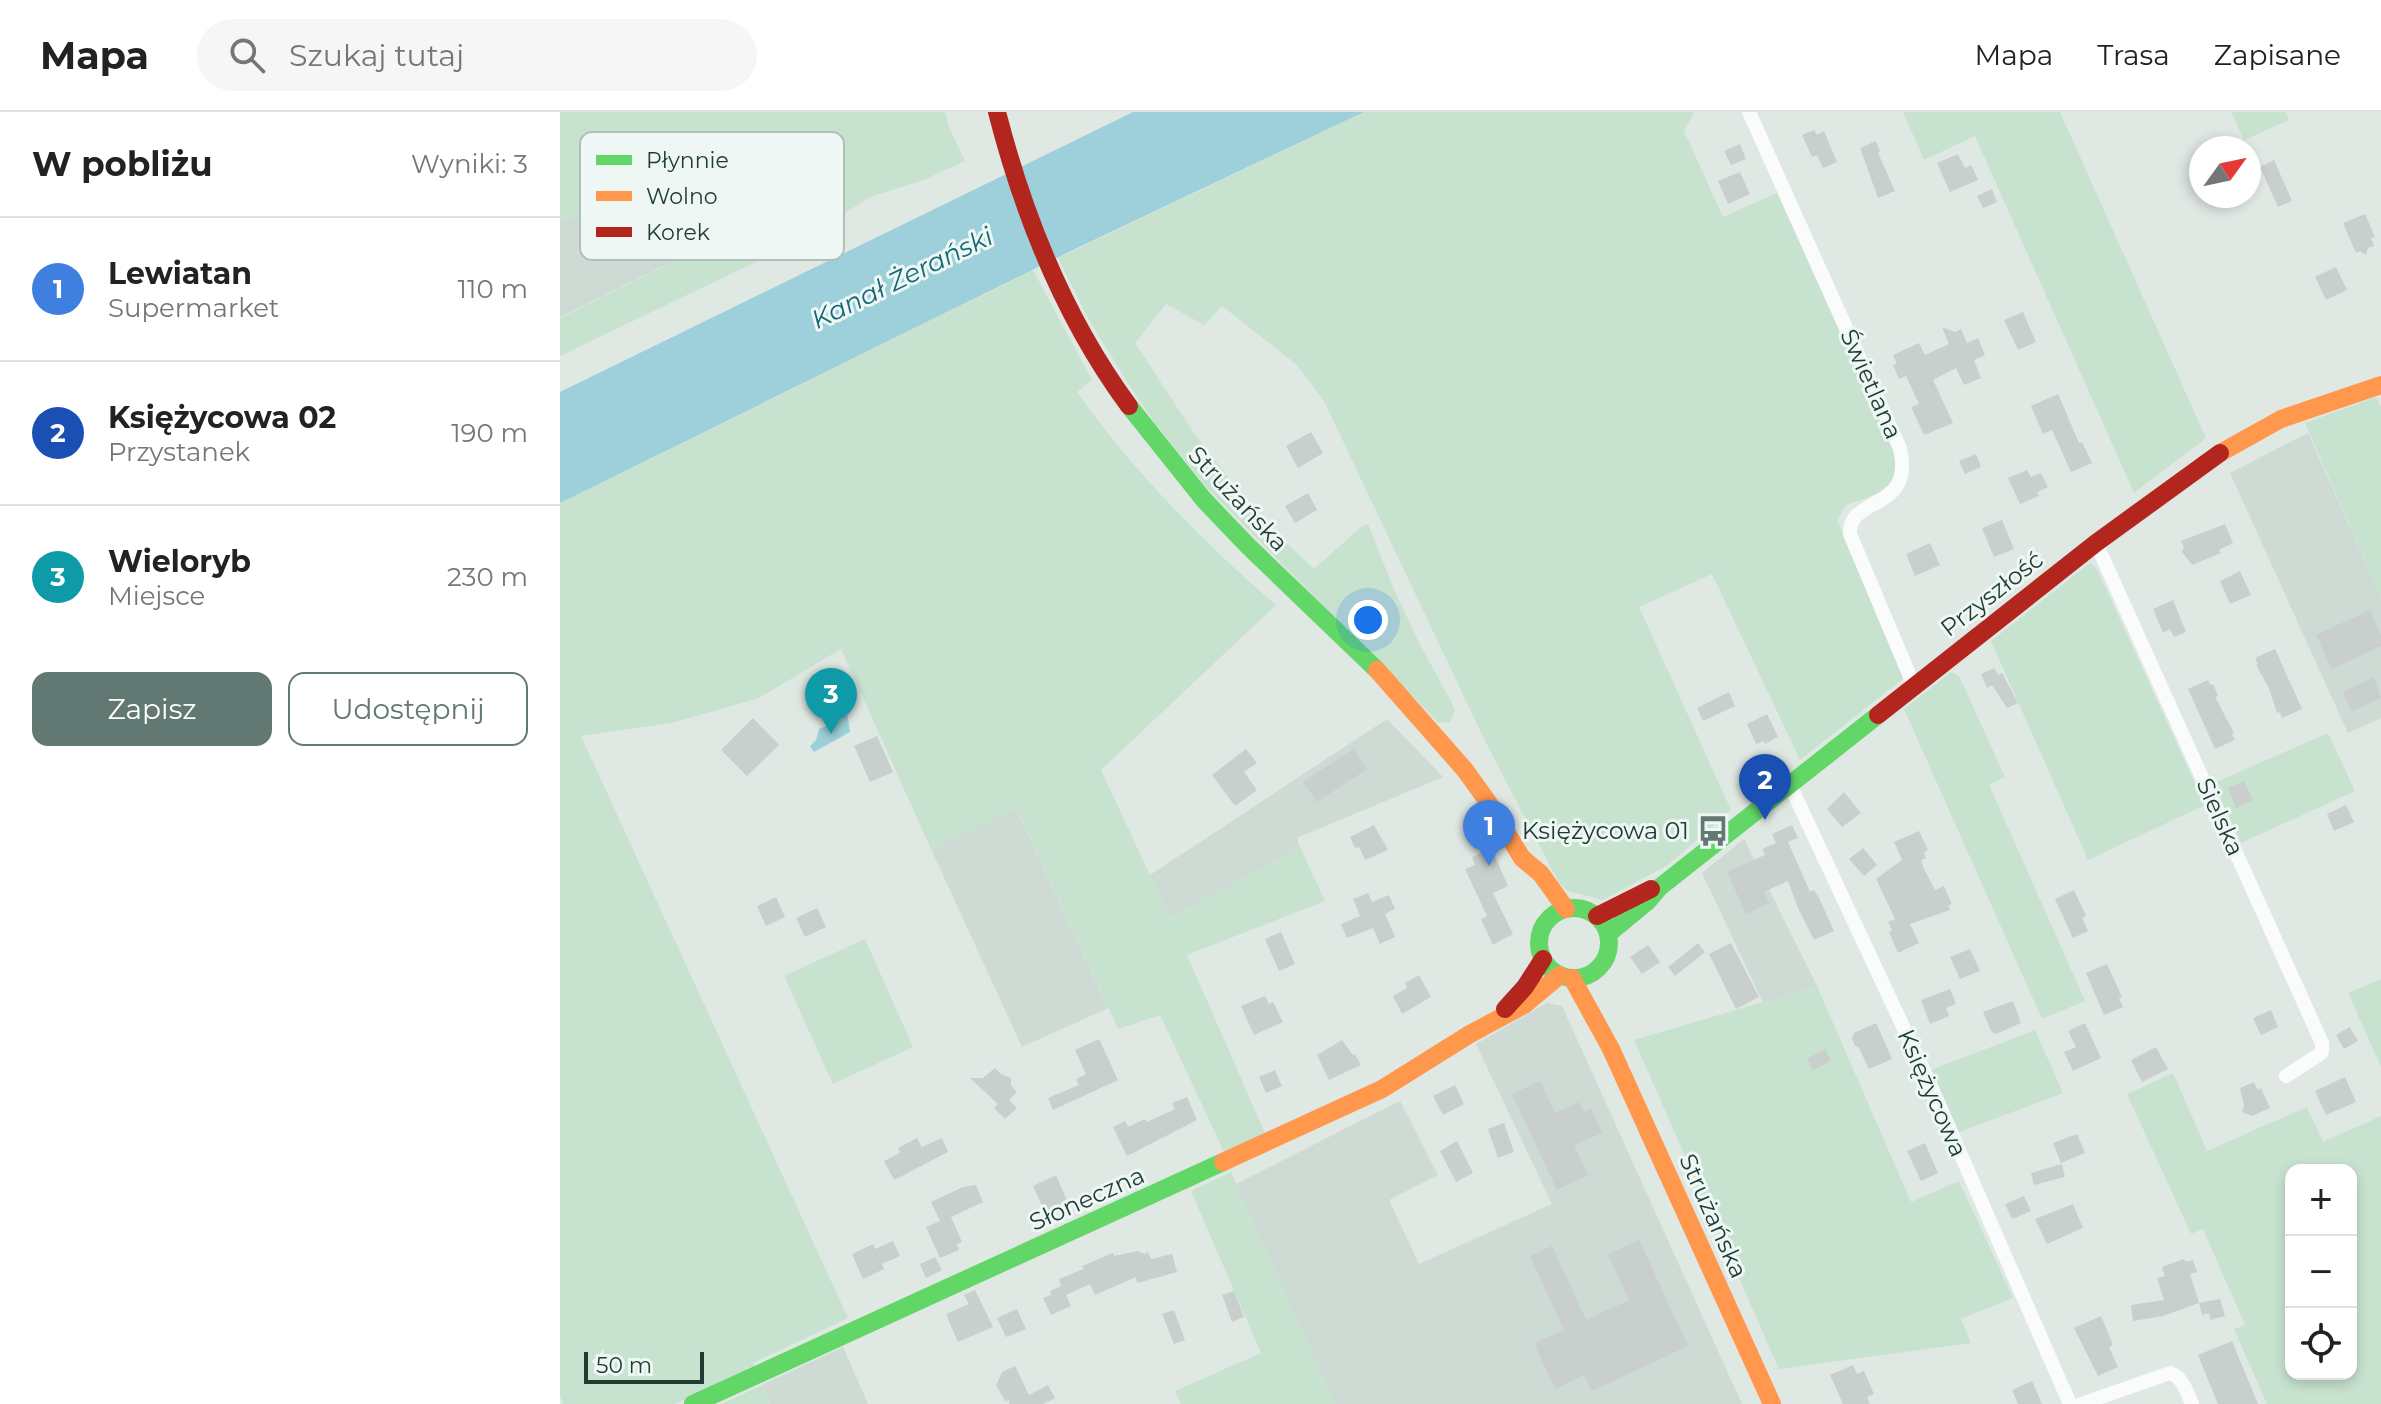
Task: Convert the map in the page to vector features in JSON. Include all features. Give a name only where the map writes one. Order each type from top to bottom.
[{"type":"street","name":"Strużańska","points":[[997,112],[1027,212],[1059,290],[1117,391],[1160,451],[1246,545],[1386,680],[1443,743],[1488,802],[1528,866],[1539,873],[1566,909]]},
{"type":"street","name":"Świetlana","points":[[1749,112],[1900,448],[1903,470],[1896,490],[1857,515],[1850,526],[1850,534],[1914,686]]},
{"type":"street","name":"Przyszłość","points":[[1608,934],[1660,887],[1914,686],[2096,543],[2214,456],[2281,419],[2381,385]]},
{"type":"street","name":"Sielska","points":[[2096,543],[2322,1043],[2322,1052],[2286,1076]]},
{"type":"street","name":"Księżycowa","points":[[1790,785],[1929,1082],[2070,1404]]},
{"type":"street","name":"Strużańska","points":[[1528,866],[1529,881],[1548,920]]},
{"type":"street","name":"Przyszłość","points":[[1597,916],[1643,892],[1660,887]]},
{"type":"street","points":[[1577,908],[1597,916],[1608,934],[1607,955],[1596,971],[1588,975],[1566,976],[1550,968],[1543,959],[1540,939],[1548,920],[1566,909],[1577,908]]},
{"type":"street","name":"Słoneczna","points":[[1493,1021],[1525,987],[1543,959]]},
{"type":"street","name":"Strużańska","points":[[1596,971],[1611,1049]]},
{"type":"street","name":"Strużańska","points":[[1566,976],[1611,1049],[1772,1404]]},
{"type":"street","name":"Słoneczna","points":[[693,1404],[1382,1089],[1535,999],[1566,976]]},
{"type":"street","points":[[2081,1404],[2170,1373],[2181,1380],[2192,1404]]},
{"type":"shaded area","points":[[580,217],[580,260],[675,260],[560,317],[560,221]]},
{"type":"shaded area","points":[[2308,433],[2381,597],[2381,718],[2348,733],[2230,473]]},
{"type":"shaded area","points":[[1387,719],[1443,777],[1297,838],[1300,847],[1170,918],[1150,875]]},
{"type":"shaded area","points":[[1016,808],[1108,1008],[1022,1047],[931,849]]},
{"type":"shaded area","points":[[1744,839],[1817,986],[1763,1002],[1702,873]]},
{"type":"shaded area","points":[[1547,1003],[1562,1006],[1742,1404],[1335,1404],[1236,1184],[1400,1101],[1438,1175],[1389,1200],[1419,1264],[1552,1204],[1476,1044]]},
{"type":"shaded area","points":[[843,1347],[868,1404],[770,1404],[762,1385]]},
{"type":"green space","points":[[560,112],[945,112],[965,161],[926,179],[870,197],[844,214],[844,132],[580,132],[580,217],[560,221]]},
{"type":"green space","points":[[1364,112],[1694,112],[1684,131],[1723,217],[1777,193],[1894,453],[1894,475],[1890,483],[1876,494],[1846,505],[1837,520],[1904,678],[1800,760],[1712,574],[1639,607],[1731,810],[1668,865],[1603,900],[1568,891],[1559,883],[1485,741],[1324,401],[1297,365],[1222,306],[1204,325],[1166,304],[1135,343],[1196,436],[1263,521],[1314,569],[1368,524],[1420,645],[1452,703],[1455,711],[1450,722],[1439,723],[1208,489],[1131,388],[1088,318],[1058,258]]},
{"type":"green space","points":[[1903,112],[2060,112],[2206,438],[2134,493],[1975,136],[1924,160]]},
{"type":"green space","points":[[2231,112],[2286,112],[2289,120],[2253,136],[2242,136]]},
{"type":"green space","points":[[676,260],[760,260],[560,356],[560,318]]},
{"type":"green space","points":[[1033,270],[1092,380],[1077,392],[1121,450],[1170,504],[1276,605],[1101,770],[1170,918],[1300,847],[1325,901],[1187,955],[1265,1133],[1225,1154],[1160,1015],[1118,1029],[1017,809],[931,849],[841,649],[759,698],[672,723],[581,736],[848,1318],[753,1363],[755,1368],[675,1404],[563,1404],[560,1396],[560,503]]},
{"type":"green space","points":[[2376,397],[2381,407],[2381,597],[2305,423]]},
{"type":"green space","points":[[2090,563],[2097,569],[2205,805],[2088,860],[1991,641]]},
{"type":"green space","points":[[1951,672],[1959,676],[2005,777],[1989,785],[2085,1001],[2042,1019],[1904,709]]},
{"type":"green space","points":[[2328,733],[2355,791],[2241,843],[2214,783]]},
{"type":"green space","points":[[865,939],[913,1047],[833,1084],[784,976]]},
{"type":"green space","points":[[2381,979],[2381,1067],[2348,993]]},
{"type":"green space","points":[[1817,986],[1911,1202],[1959,1181],[2013,1298],[1961,1319],[1971,1343],[1779,1369],[1634,1040]]},
{"type":"green space","points":[[2035,1030],[2063,1093],[1959,1132],[1931,1070]]},
{"type":"green space","points":[[2173,1073],[2207,1151],[2307,1107],[2323,1142],[2381,1116],[2381,1404],[2267,1404],[2234,1329],[2245,1325],[2203,1229],[2191,1234],[2127,1094]]},
{"type":"green space","points":[[1231,1172],[1335,1404],[1181,1404],[1175,1391],[1261,1353],[1191,1191]]},
{"type":"green space","points":[[762,1385],[770,1404],[722,1404]]},
{"type":"water","name":"Kanał Żerański","points":[[1133,112],[1364,112],[1075,249],[560,503],[560,392],[830,260],[844,260],[844,253]]},
{"type":"water","points":[[847,712],[850,732],[814,752],[810,746],[816,740],[819,729],[832,724],[836,713]]},
{"type":"building","points":[[1814,130],[1817,135],[1824,131],[1837,162],[1823,168],[1817,155],[1812,157],[1802,135]]},
{"type":"building","points":[[1876,141],[1895,191],[1878,198],[1860,148]]},
{"type":"building","points":[[1740,144],[1746,159],[1731,165],[1724,151]]},
{"type":"building","points":[[1958,154],[1965,168],[1971,165],[1978,180],[1950,192],[1937,163]]},
{"type":"building","points":[[2274,160],[2292,201],[2278,207],[2261,166]]},
{"type":"building","points":[[1740,172],[1750,194],[1728,204],[1718,181]]},
{"type":"building","points":[[1992,189],[1997,202],[1983,208],[1977,196]]},
{"type":"building","points":[[2365,214],[2375,237],[2371,238],[2374,246],[2368,248],[2366,255],[2360,251],[2356,253],[2343,223]]},
{"type":"building","points":[[2336,267],[2347,290],[2326,300],[2315,277]]},
{"type":"building","points":[[2023,312],[2036,342],[2018,350],[2004,320]]},
{"type":"building","points":[[1942,327],[1955,332],[1961,329],[1967,343],[1978,338],[1985,355],[1974,360],[1981,378],[1964,385],[1956,368],[1933,380],[1953,423],[1924,435],[1911,407],[1919,404],[1906,376],[1899,379],[1893,365],[1897,364],[1893,355],[1919,343],[1925,355],[1949,344]]},
{"type":"building","points":[[2058,394],[2079,443],[2082,442],[2092,463],[2071,472],[2052,430],[2043,434],[2031,406]]},
{"type":"building","points":[[1311,432],[1323,453],[1298,468],[1286,446]]},
{"type":"building","points":[[1976,454],[1981,467],[1965,474],[1959,461]]},
{"type":"building","points":[[2027,470],[2031,477],[2041,473],[2048,487],[2037,492],[2039,496],[2020,504],[2008,478]]},
{"type":"building","points":[[1308,493],[1317,510],[1295,523],[1285,506]]},
{"type":"building","points":[[2002,520],[2014,549],[1994,557],[1982,528]]},
{"type":"building","points":[[2225,524],[2233,543],[2219,550],[2221,553],[2192,565],[2182,552],[2184,547],[2181,541]]},
{"type":"building","points":[[1930,543],[1940,565],[1915,576],[1906,554]]},
{"type":"building","points":[[2240,571],[2251,595],[2230,604],[2220,581]]},
{"type":"building","points":[[2173,600],[2186,632],[2174,637],[2170,629],[2163,633],[2153,609]]},
{"type":"building","points":[[2370,610],[2381,635],[2381,646],[2332,669],[2316,635]]},
{"type":"building","points":[[2275,649],[2302,709],[2282,718],[2280,712],[2277,713],[2255,658]]},
{"type":"building","points":[[1994,668],[1998,675],[2002,673],[2018,703],[2007,708],[1992,685],[1987,688],[1981,674]]},
{"type":"building","points":[[2374,677],[2381,698],[2352,711],[2343,692]]},
{"type":"building","points":[[2208,680],[2210,685],[2213,684],[2218,696],[2215,697],[2235,740],[2215,749],[2188,689]]},
{"type":"building","points":[[1729,692],[1735,706],[1703,721],[1697,708]]},
{"type":"building","points":[[1767,714],[1778,737],[1765,744],[1764,741],[1756,744],[1747,724]]},
{"type":"building","points":[[753,718],[779,745],[747,776],[721,750]]},
{"type":"building","points":[[877,736],[893,772],[870,782],[854,746]]},
{"type":"building","points":[[1246,749],[1257,763],[1244,772],[1257,790],[1235,806],[1212,775]]},
{"type":"building","points":[[1353,749],[1367,769],[1317,802],[1303,782]]},
{"type":"building","points":[[2244,781],[2253,800],[2236,808],[2228,788]]},
{"type":"building","points":[[1844,792],[1861,813],[1842,827],[1827,809]]},
{"type":"building","points":[[2346,805],[2354,822],[2334,831],[2327,814]]},
{"type":"building","points":[[1374,825],[1388,850],[1365,860],[1350,837]]},
{"type":"building","points":[[1792,825],[1798,838],[1788,842],[1810,892],[1814,890],[1819,898],[1834,931],[1814,940],[1788,881],[1764,892],[1769,903],[1746,914],[1727,872],[1765,855],[1762,849],[1776,843],[1772,834]]},
{"type":"building","points":[[1919,831],[1928,850],[1924,852],[1926,858],[1921,860],[1924,869],[1935,890],[1944,886],[1952,904],[1948,905],[1950,910],[1910,924],[1919,943],[1898,953],[1888,922],[1895,919],[1876,879],[1902,860],[1894,842]]},
{"type":"building","points":[[1863,848],[1877,865],[1864,876],[1849,859]]},
{"type":"building","points":[[1485,851],[1488,857],[1494,854],[1508,886],[1493,893],[1513,934],[1493,945],[1481,919],[1487,916],[1465,869],[1475,865],[1472,857]]},
{"type":"building","points":[[2074,890],[2086,916],[2082,918],[2088,931],[2073,938],[2055,899]]},
{"type":"building","points":[[1368,893],[1372,902],[1389,895],[1395,909],[1385,914],[1395,937],[1380,944],[1373,928],[1347,938],[1341,924],[1360,916],[1353,899]]},
{"type":"building","points":[[776,897],[785,917],[766,926],[757,906]]},
{"type":"building","points":[[817,908],[826,927],[805,937],[796,918]]},
{"type":"building","points":[[1281,932],[1295,964],[1279,971],[1265,939]]},
{"type":"building","points":[[1698,943],[1705,952],[1675,976],[1668,967]]},
{"type":"building","points":[[1731,943],[1759,997],[1736,1009],[1709,954]]},
{"type":"building","points":[[1648,945],[1660,962],[1642,974],[1630,957]]},
{"type":"building","points":[[1970,949],[1980,971],[1960,979],[1950,957]]},
{"type":"building","points":[[2107,964],[2122,997],[2119,998],[2123,1007],[2104,1015],[2086,973]]},
{"type":"building","points":[[1419,975],[1431,997],[1402,1014],[1393,996],[1407,988],[1405,983]]},
{"type":"building","points":[[1950,989],[1956,1004],[1946,1008],[1949,1016],[1930,1024],[1921,1000]]},
{"type":"building","points":[[1265,996],[1269,1004],[1273,1002],[1283,1022],[1254,1035],[1241,1006]]},
{"type":"building","points":[[2013,1001],[2021,1023],[1996,1034],[1991,1031],[1983,1012]]},
{"type":"building","points":[[2271,1010],[2278,1027],[2261,1035],[2253,1018]]},
{"type":"building","points":[[1876,1023],[1892,1059],[1869,1069],[1852,1039],[1854,1033]]},
{"type":"building","points":[[2085,1023],[2101,1058],[2073,1071],[2064,1052],[2076,1047],[2068,1031]]},
{"type":"building","points":[[2350,1027],[2358,1041],[2344,1049],[2336,1035]]},
{"type":"building","points":[[1099,1039],[1118,1080],[1053,1110],[1048,1098],[1079,1085],[1076,1079],[1086,1074],[1075,1050]]},
{"type":"building","points":[[1342,1040],[1361,1065],[1329,1080],[1317,1055]]},
{"type":"building","points":[[2156,1047],[2168,1069],[2142,1082],[2131,1060]]},
{"type":"building","points":[[1825,1049],[1831,1060],[1813,1071],[1807,1059]]},
{"type":"building","points":[[995,1068],[1011,1078],[1011,1085],[1017,1092],[1009,1100],[1017,1108],[1005,1119],[994,1108],[998,1104],[970,1078],[983,1078]]},
{"type":"building","points":[[1275,1070],[1282,1086],[1266,1093],[1259,1077]]},
{"type":"building","points":[[2345,1077],[2356,1102],[2326,1115],[2315,1091]]},
{"type":"building","points":[[1540,1081],[1555,1113],[1579,1102],[1584,1112],[1591,1109],[1602,1133],[1574,1145],[1588,1175],[1557,1190],[1512,1094]]},
{"type":"building","points":[[2254,1082],[2258,1090],[2261,1088],[2270,1108],[2252,1116],[2242,1112],[2244,1106],[2240,1088]]},
{"type":"building","points":[[1455,1085],[1464,1104],[1443,1115],[1433,1096]]},
{"type":"building","points":[[1187,1097],[1197,1120],[1127,1156],[1113,1127],[1125,1121],[1128,1127],[1145,1119],[1147,1122],[1175,1109],[1172,1103]]},
{"type":"building","points":[[1504,1123],[1514,1152],[1498,1158],[1488,1129]]},
{"type":"building","points":[[2077,1134],[2085,1153],[2061,1163],[2053,1143]]},
{"type":"building","points":[[917,1138],[922,1147],[942,1138],[948,1152],[894,1180],[884,1161],[900,1153],[898,1148]]},
{"type":"building","points":[[1457,1141],[1473,1173],[1456,1182],[1440,1151]]},
{"type":"building","points":[[1925,1143],[1938,1173],[1921,1181],[1907,1151]]},
{"type":"building","points":[[2062,1164],[2065,1177],[2034,1185],[2031,1173]]},
{"type":"building","points":[[1056,1175],[1068,1203],[1046,1214],[1033,1186]]},
{"type":"building","points":[[976,1185],[983,1202],[951,1217],[962,1242],[957,1244],[959,1250],[940,1258],[926,1227],[940,1221],[931,1202],[963,1187]]},
{"type":"building","points":[[2024,1196],[2031,1211],[2012,1219],[2005,1204]]},
{"type":"building","points":[[2073,1204],[2083,1228],[2047,1244],[2035,1219]]},
{"type":"building","points":[[1639,1240],[1688,1346],[1592,1391],[1584,1375],[1555,1389],[1534,1343],[1564,1330],[1530,1256],[1552,1246],[1586,1320],[1629,1300],[1608,1254]]},
{"type":"building","points":[[893,1241],[900,1256],[882,1264],[884,1269],[863,1279],[852,1254],[873,1244],[875,1249]]},
{"type":"building","points":[[1148,1252],[1151,1259],[1172,1254],[1177,1272],[1137,1283],[1136,1277],[1095,1295],[1090,1284],[1066,1295],[1071,1306],[1051,1315],[1043,1298],[1061,1286],[1059,1279],[1113,1253],[1114,1256]]},
{"type":"building","points":[[935,1257],[942,1270],[926,1278],[920,1264]]},
{"type":"building","points":[[2184,1259],[2186,1262],[2193,1260],[2197,1272],[2190,1274],[2199,1303],[2163,1316],[2133,1321],[2131,1305],[2164,1300],[2157,1278],[2165,1276],[2162,1267]]},
{"type":"building","points":[[975,1290],[993,1327],[958,1342],[946,1314],[969,1304],[964,1295]]},
{"type":"building","points":[[1234,1291],[1244,1317],[1232,1322],[1222,1295]]},
{"type":"building","points":[[2220,1299],[2225,1316],[2210,1320],[2209,1313],[2202,1315],[2199,1303]]},
{"type":"building","points":[[1017,1309],[1026,1329],[1006,1337],[997,1318]]},
{"type":"building","points":[[1174,1310],[1185,1340],[1174,1344],[1162,1314]]},
{"type":"building","points":[[2101,1316],[2118,1367],[2098,1376],[2074,1328]]},
{"type":"building","points":[[2232,1341],[2258,1404],[2218,1404],[2198,1355]]},
{"type":"building","points":[[1853,1365],[1857,1374],[1864,1371],[1874,1394],[1867,1397],[1870,1404],[1843,1404],[1830,1375]]},
{"type":"building","points":[[1015,1366],[1029,1395],[1048,1385],[1055,1398],[1043,1404],[1009,1404],[1009,1400],[1005,1401],[996,1385],[1002,1372]]},
{"type":"building","points":[[2032,1381],[2042,1404],[2018,1404],[2012,1390]]},
{"type":"traffic: fast","points":[[1129,406],[1204,500],[1377,670]]},
{"type":"traffic: fast","points":[[1608,934],[1660,887],[1878,715]]},
{"type":"traffic: fast","points":[[1574,908],[1599,918],[1609,943],[1599,968],[1574,978],[1549,968],[1539,943],[1549,918],[1574,908]]},
{"type":"traffic: fast","points":[[693,1404],[1223,1162]]},
{"type":"traffic: slow","points":[[2220,453],[2281,419],[2381,385]]},
{"type":"traffic: slow","points":[[1377,670],[1465,770],[1522,858],[1541,874],[1566,909]]},
{"type":"traffic: slow","points":[[1223,1162],[1382,1089],[1470,1034],[1524,1005],[1560,975]]},
{"type":"traffic: slow","points":[[1572,978],[1611,1049],[1772,1404]]},
{"type":"traffic: jam","points":[[997,112],[1020,190],[1049,265],[1085,338],[1129,406]]},
{"type":"traffic: jam","points":[[1878,715],[2096,543],[2220,453]]},
{"type":"traffic: jam","points":[[1597,916],[1651,889]]},
{"type":"traffic: jam","points":[[1505,1009],[1525,987],[1543,959]]},
{"type":"place","name":"Wieloryb","points":[[831,734]]},
{"type":"place","name":"Księżycowa 02","points":[[1765,820]]},
{"type":"place","name":"Księżycowa 01","points":[[1713,831]]},
{"type":"place","name":"Lewiatan","points":[[1489,866]]}]
